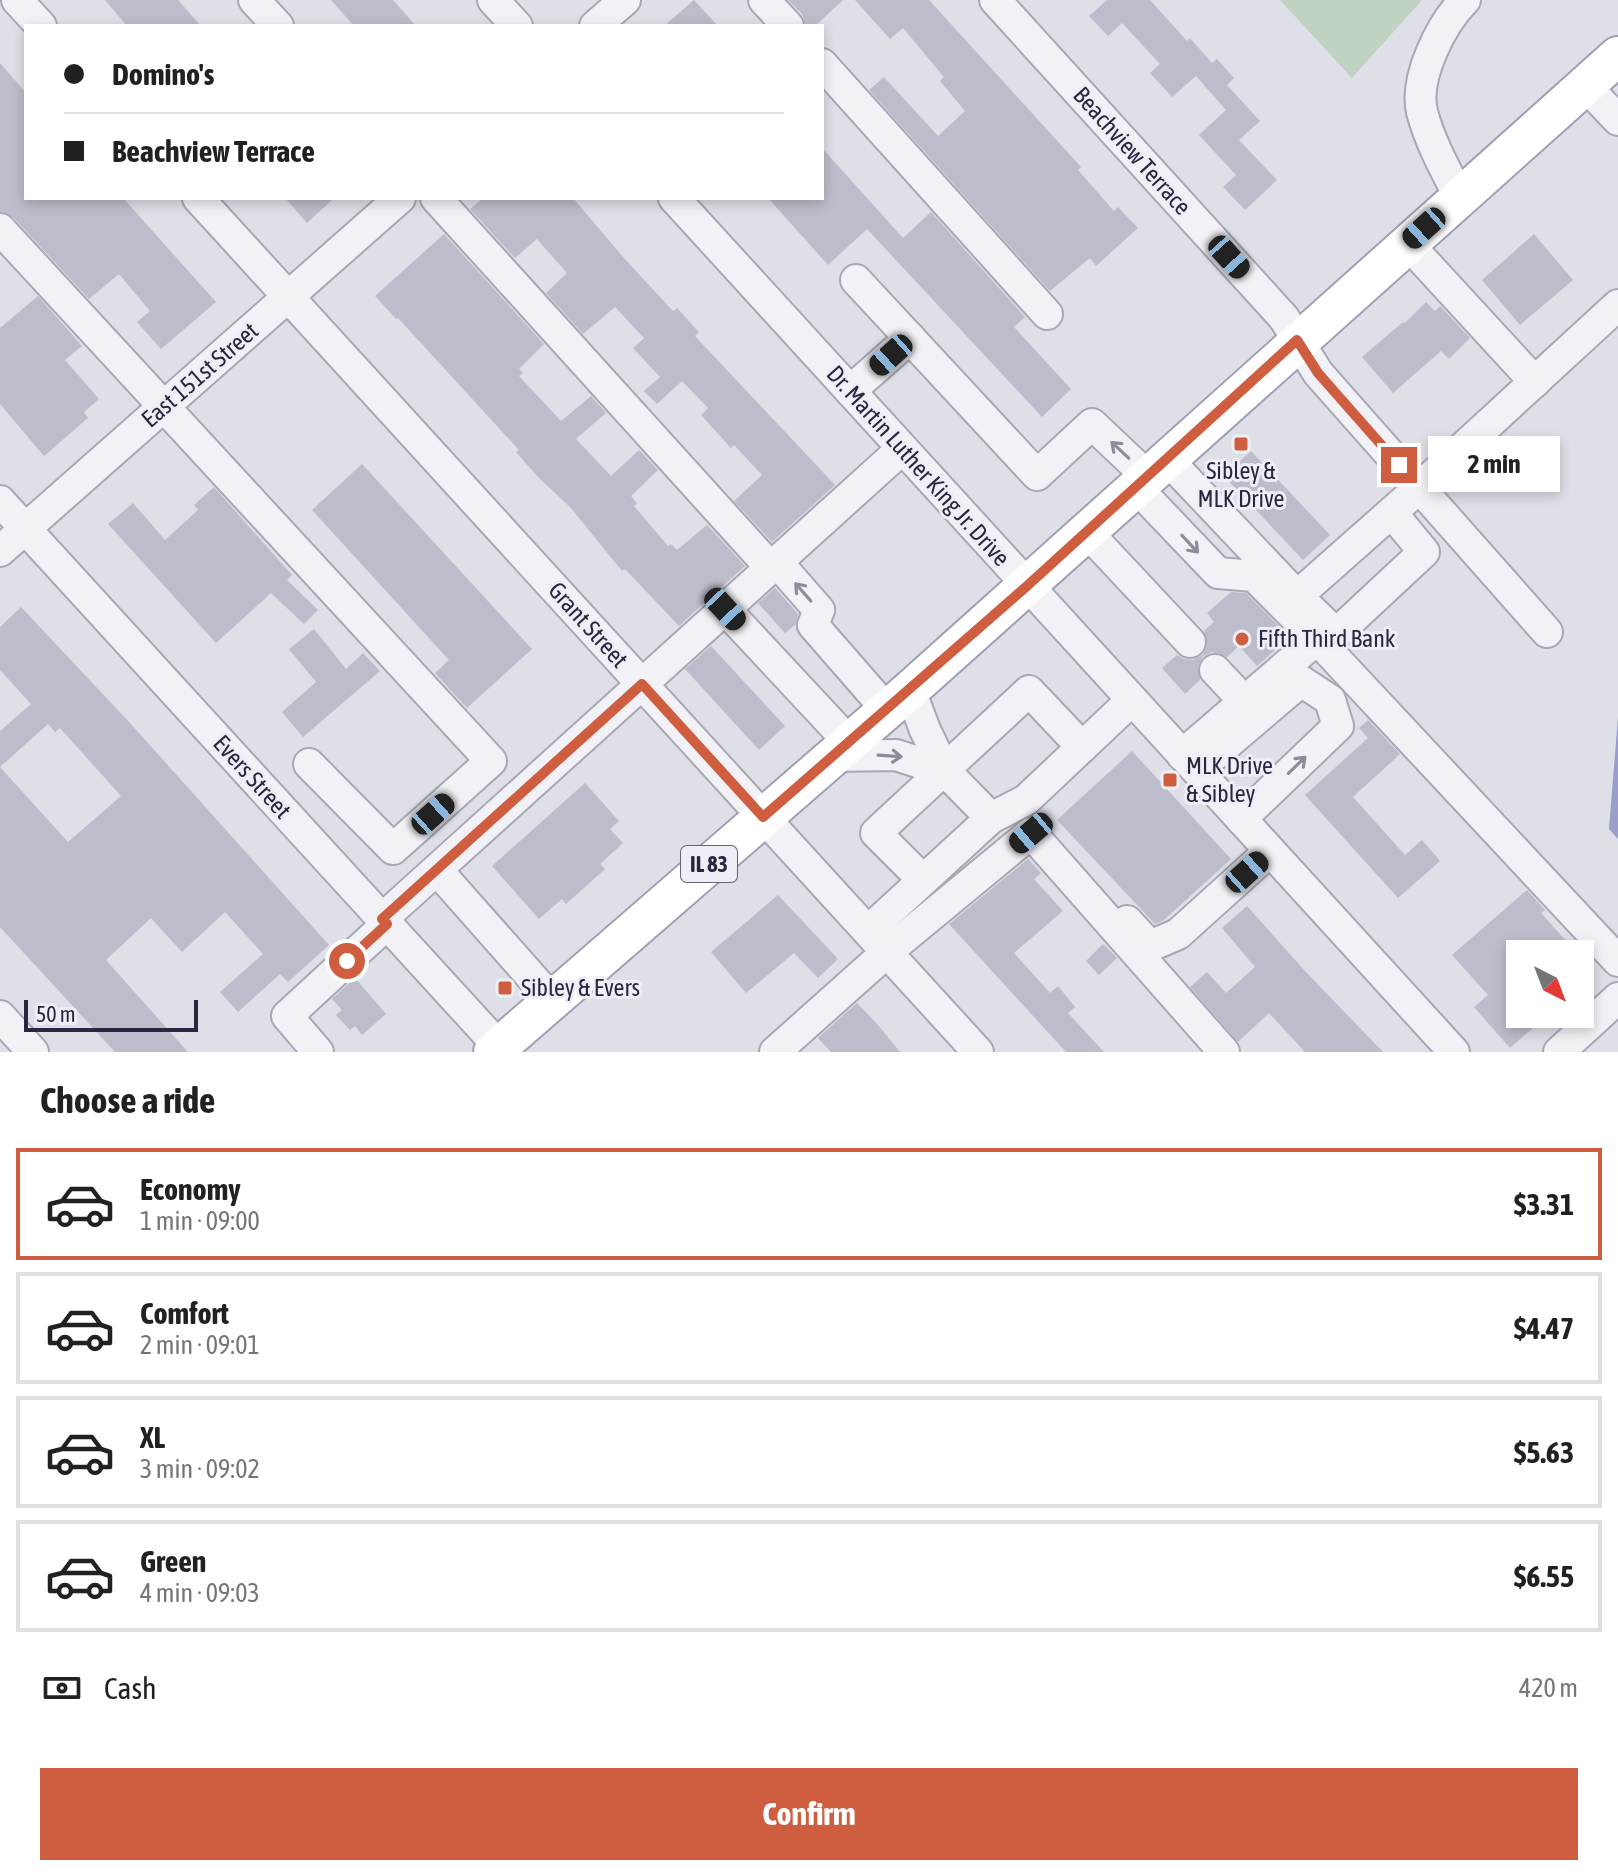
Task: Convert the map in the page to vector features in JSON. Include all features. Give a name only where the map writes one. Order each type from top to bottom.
[{"type":"main road","name":"IL 83","points":[[499,1050],[552,1000],[1027,586],[1297,340],[1618,56]]},
{"type":"street","points":[[17,0],[39,24]]},
{"type":"street","points":[[254,0],[276,24]]},
{"type":"street","points":[[493,0],[515,24]]},
{"type":"street","points":[[597,24],[625,0]]},
{"type":"street","points":[[764,0],[786,24]]},
{"type":"street","name":"Beachview Terrace","points":[[995,0],[1284,318],[1318,373],[1547,632]]},
{"type":"street","points":[[1459,196],[1434,148],[1421,108],[1423,78],[1436,40],[1465,0]]},
{"type":"street","points":[[824,66],[1047,314]]},
{"type":"street","points":[[1585,85],[1618,120]]},
{"type":"street","name":"Grant Street","points":[[200,200],[978,1052]]},
{"type":"street","name":"East 151st Street","points":[[0,551],[398,200]]},
{"type":"street","points":[[438,200],[819,610],[813,625],[898,700],[925,730],[945,771],[991,818]]},
{"type":"street","name":"Dr. Martin Luther King Jr. Drive","points":[[676,200],[1454,1052]]},
{"type":"street","points":[[0,229],[491,761],[393,849],[309,764]]},
{"type":"street","points":[[1407,243],[1535,382]]},
{"type":"street","points":[[856,280],[1037,475],[1092,424],[1297,596],[1325,640]]},
{"type":"street","points":[[1297,596],[1618,305]]},
{"type":"street","points":[[850,391],[910,338]]},
{"type":"street","points":[[318,1052],[287,1016],[437,870],[902,449]]},
{"type":"street","points":[[1150,474],[1218,573],[1254,576],[1325,640],[1618,961]]},
{"type":"street","name":"Evers Street","points":[[0,501],[499,1050]]},
{"type":"street","points":[[1189,763],[1244,701],[1325,640],[1424,552],[1392,513]]},
{"type":"street","points":[[1087,532],[1190,642]]},
{"type":"street","points":[[725,609],[841,749],[896,755],[945,771]]},
{"type":"street","points":[[1215,670],[1244,701]]},
{"type":"street","points":[[1189,763],[1301,681],[1330,700],[1338,726],[1241,819]]},
{"type":"street","points":[[923,880],[876,833],[1029,691],[1082,747]]},
{"type":"street","points":[[775,1052],[877,941],[923,880],[991,818],[1026,800],[1132,700]]},
{"type":"street","points":[[1026,800],[1046,830],[1150,946],[1178,934],[1270,851]]},
{"type":"street","points":[[877,941],[1031,833],[1224,1052]]},
{"type":"street","points":[[437,870],[552,1000]]},
{"type":"street","points":[[1559,1052],[1618,998]]},
{"type":"street","points":[[0,1016],[33,1052]]},
{"type":"green space","points":[[1280,0],[1422,0],[1352,78]]},
{"type":"water","points":[[1618,717],[1618,839],[1609,829]]},
{"type":"building","points":[[105,0],[178,0],[199,24],[125,24]]},
{"type":"building","points":[[331,0],[393,0],[414,24],[352,24]]},
{"type":"building","points":[[694,0],[716,24],[666,24]]},
{"type":"building","points":[[788,0],[843,0],[817,24],[805,24],[802,14]]},
{"type":"building","points":[[855,0],[929,0],[1081,167],[1078,170],[1114,211],[1118,207],[1138,228],[1096,266],[1090,258],[1050,291],[869,90],[884,77],[938,136],[965,111],[940,81],[944,77],[903,28],[890,39]]},
{"type":"building","points":[[1107,0],[1150,0],[1187,41],[1190,38],[1212,63],[1217,59],[1234,78],[1227,85],[1260,121],[1239,140],[1277,180],[1245,210],[1223,187],[1236,175],[1199,135],[1226,110],[1196,76],[1172,97],[1150,73],[1160,64],[1122,23],[1108,36],[1089,16]]},
{"type":"building","points":[[0,63],[24,91],[24,200],[125,200],[216,302],[161,349],[137,322],[150,311],[119,274],[89,299],[13,217],[0,212]]},
{"type":"building","points":[[824,150],[903,238],[931,212],[1025,317],[1014,327],[1071,389],[1042,417],[867,229],[828,265],[770,200],[824,200]]},
{"type":"building","points":[[287,200],[332,200],[307,223]]},
{"type":"building","points":[[481,200],[575,200],[673,311],[677,308],[699,332],[695,336],[835,485],[772,542],[734,501],[762,475],[734,445],[731,448],[701,415],[708,408],[682,381],[657,404],[644,391],[660,377],[633,348],[644,338],[615,307],[583,334],[546,293],[567,273],[537,239],[515,258],[470,209]]},
{"type":"building","points":[[444,234],[544,344],[519,369],[523,373],[519,376],[561,421],[591,396],[606,413],[576,439],[611,476],[639,450],[658,470],[631,496],[637,503],[634,506],[668,546],[671,544],[677,550],[707,525],[745,566],[679,626],[625,569],[622,571],[571,508],[516,452],[519,450],[375,296]]},
{"type":"building","points":[[1534,234],[1573,280],[1520,325],[1482,280]]},
{"type":"building","points":[[38,296],[82,346],[65,360],[99,399],[84,412],[88,418],[44,456],[0,404],[0,328]]},
{"type":"building","points":[[1426,302],[1435,311],[1440,306],[1470,338],[1449,359],[1441,351],[1393,393],[1362,357]]},
{"type":"building","points":[[1251,451],[1330,535],[1303,560],[1224,476]]},
{"type":"building","points":[[362,464],[532,649],[467,708],[435,673],[449,660],[312,510]]},
{"type":"building","points":[[214,487],[292,575],[287,580],[318,610],[304,624],[271,593],[216,643],[108,524],[133,503],[165,540],[198,510],[194,505]]},
{"type":"building","points":[[775,588],[798,614],[796,624],[785,633],[758,603]]},
{"type":"building","name":"Fifth Third Bank","points":[[1231,592],[1246,593],[1290,637],[1257,666],[1239,646],[1227,657],[1212,652],[1203,656],[1198,666],[1200,680],[1185,694],[1162,668],[1177,655],[1193,660],[1203,655],[1207,646],[1204,631],[1214,622],[1207,613]]},
{"type":"building","points":[[21,607],[130,723],[329,945],[288,982],[280,974],[238,1012],[220,992],[263,954],[225,912],[182,952],[151,918],[106,960],[188,1052],[115,1052],[0,927],[0,767],[0,731],[31,704],[0,670],[0,627]],"holes":[[[48,724],[55,732],[60,728],[121,796],[68,842],[0,767]]]},
{"type":"building","points":[[314,629],[346,669],[363,653],[380,671],[303,737],[282,712],[316,682],[289,649]]},
{"type":"building","points":[[711,646],[785,726],[759,750],[685,669]]},
{"type":"building","points":[[1368,720],[1400,754],[1353,797],[1405,855],[1422,840],[1440,861],[1398,898],[1305,795],[1368,738],[1359,728]]},
{"type":"building","points":[[1132,751],[1231,859],[1164,920],[1155,924],[1057,820]]},
{"type":"building","points":[[585,783],[619,821],[610,829],[623,843],[600,864],[605,869],[566,904],[562,899],[539,919],[492,866]]},
{"type":"building","points":[[1028,859],[1041,873],[1034,879],[1063,911],[1014,953],[1050,993],[1058,986],[1075,1007],[1068,1013],[1104,1052],[1066,1052],[949,924]]},
{"type":"building","points":[[1527,890],[1545,910],[1541,913],[1565,940],[1506,940],[1506,1028],[1533,1028],[1510,1048],[1474,1007],[1488,995],[1452,955]]},
{"type":"building","points":[[778,895],[838,959],[818,978],[794,953],[746,993],[711,952]]},
{"type":"building","points":[[1247,906],[1383,1052],[1305,1052],[1269,1013],[1238,1042],[1190,987],[1207,972],[1226,993],[1255,967],[1222,928]]},
{"type":"building","points":[[1103,944],[1117,958],[1099,975],[1086,961]]},
{"type":"building","points":[[355,978],[386,1014],[362,1035],[355,1026],[350,1030],[336,1015],[342,1010],[332,999]]},
{"type":"building","points":[[857,1003],[900,1052],[831,1052],[818,1038]]},
{"type":"place","name":"Sibley & MLK Drive","points":[[1241,444]]},
{"type":"place","name":"Fifth Third Bank","points":[[1242,639]]},
{"type":"place","name":"MLK Drive & Sibley","points":[[1170,780]]},
{"type":"place","name":"Sibley & Evers","points":[[505,988]]},
{"type":"route","points":[[347,961],[387,924],[382,919],[642,684],[763,817],[1027,586],[1297,340],[1318,373],[1399,465]]}]
